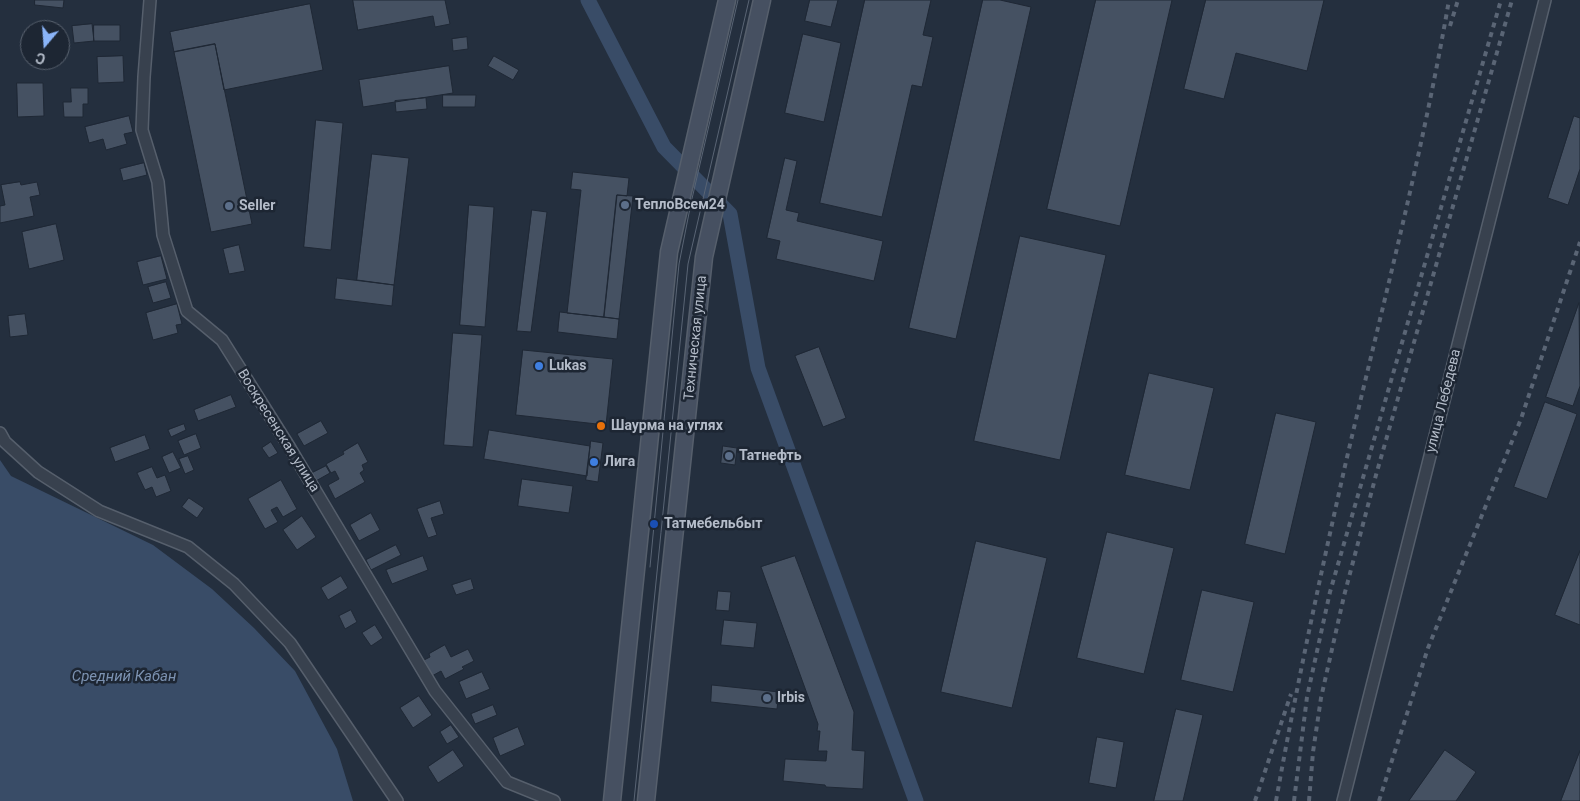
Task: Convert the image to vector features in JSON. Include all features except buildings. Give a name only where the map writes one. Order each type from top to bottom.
[{"type":"main road","points":[[612,801],[669,252],[727,0]]},
{"type":"main road","name":"Техническая улица","points":[[646,801],[704,257],[762,0]]},
{"type":"street","name":"Воскресенская улица","points":[[150,0],[142,130],[158,182],[163,235],[187,311],[222,340],[290,448],[435,691],[507,782],[554,801]]},
{"type":"street","name":"улица Лебедева","points":[[1343,801],[1545,0]]},
{"type":"street","points":[[0,433],[5,442],[38,472],[99,511],[188,547],[234,584],[290,643],[397,801]]},
{"type":"water","name":"Средний Кабан","points":[[0,460],[11,476],[153,545],[212,589],[254,628],[295,671],[337,749],[353,801],[0,801]]},
{"type":"waterway","points":[[588,0],[664,147],[730,214],[758,368],[916,801]]},
{"type":"tram line","points":[[650,567],[679,264],[691,203],[738,0]]},
{"type":"tram line","points":[[634,801],[688,264],[749,0]]},
{"type":"railway","points":[[1276,801],[1326,549],[1414,176],[1449,0]]},
{"type":"railway","points":[[1450,26],[1458,0]]},
{"type":"railway","points":[[1294,801],[1307,697],[1330,592],[1501,0]]},
{"type":"railway","points":[[1309,801],[1313,752],[1321,698],[1344,596],[1376,475],[1512,0]]},
{"type":"railway","points":[[1379,801],[1428,648],[1521,419],[1580,242]]},
{"type":"railway","points":[[1255,801],[1291,694]]},
{"type":"place","name":"ТеплоВсем24","points":[[625,205]]},
{"type":"place","name":"Seller","points":[[229,206]]},
{"type":"place","name":"Lukas","points":[[539,366]]},
{"type":"place","name":"Шаурма на углях","points":[[601,426]]},
{"type":"place","name":"Татнефть","points":[[729,456]]},
{"type":"place","name":"Лига","points":[[594,462]]},
{"type":"place","name":"Татмебельбыт","points":[[654,524]]},
{"type":"place","name":"Irbis","points":[[767,698]]}]
